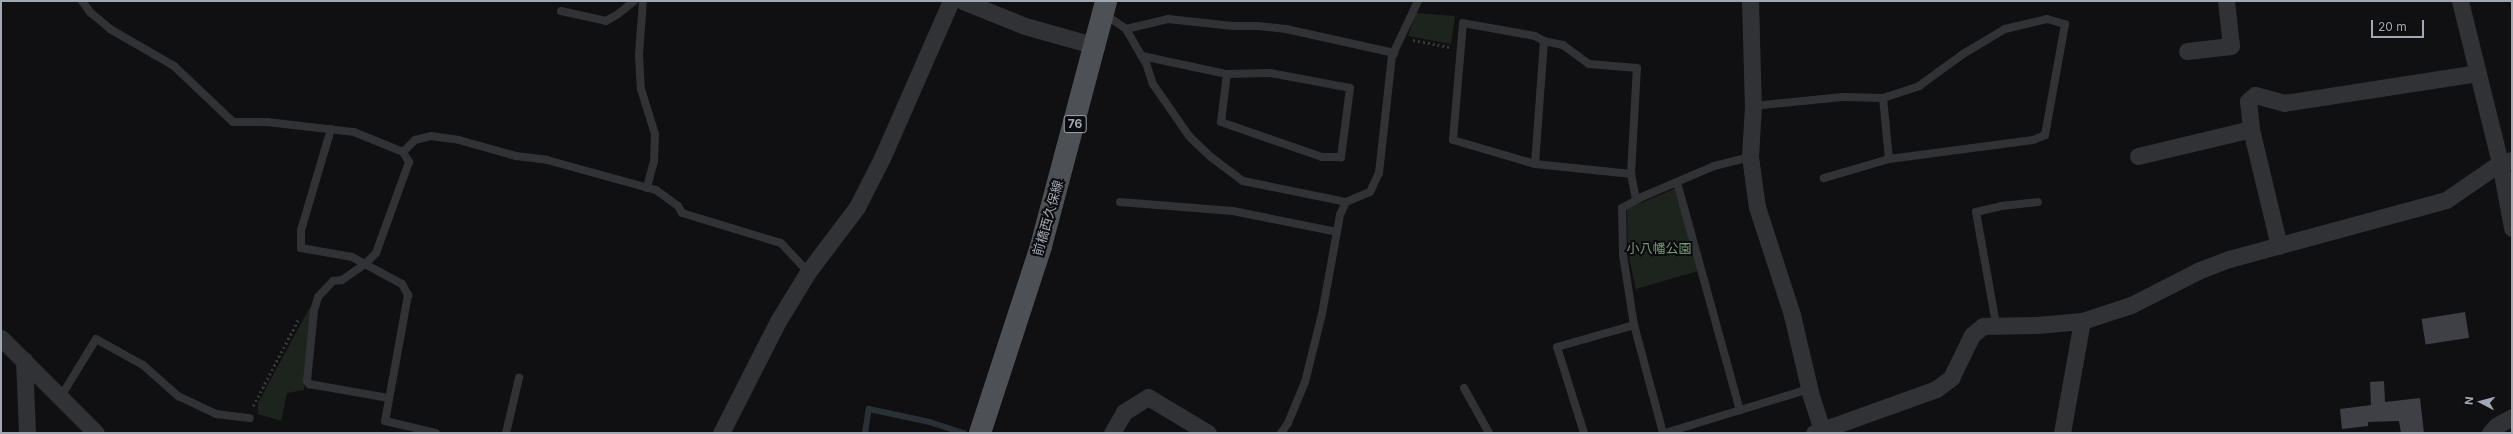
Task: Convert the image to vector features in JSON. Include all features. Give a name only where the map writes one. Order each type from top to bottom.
[{"type":"main road","name":"前橋西久保線","points":[[980,433],[1041,246],[1105,8]]},
{"type":"street","points":[[721,433],[775,327],[808,272],[860,200],[882,158],[950,1]]},
{"type":"street","points":[[963,1],[1025,26],[1096,46]]},
{"type":"street","points":[[1750,1],[1753,106],[1750,157],[1758,207],[1792,315],[1818,432],[1936,389],[1951,378],[1972,335],[1983,326],[1996,324],[2037,326],[2082,321],[2131,305],[2200,270],[2279,246],[2446,200],[2506,162]]},
{"type":"street","points":[[2187,51],[2231,46],[2226,1]]},
{"type":"street","points":[[2460,1],[2478,73],[2506,162],[2512,228]]},
{"type":"street","points":[[2279,246],[2251,129],[2248,101],[2255,95],[2284,103],[2478,73]]},
{"type":"street","points":[[2138,156],[2251,129]]},
{"type":"street","points":[[2062,433],[2082,321]]},
{"type":"street","points":[[1,338],[24,360],[60,399],[96,433]]},
{"type":"street","points":[[24,360],[27,433]]},
{"type":"street","points":[[1112,433],[1124,412],[1148,397],[1208,433]]},
{"type":"street","points":[[2490,433],[2496,426],[2512,417]]},
{"type":"lane","points":[[82,1],[90,12],[110,29],[174,66],[232,122],[266,122],[354,132],[404,152],[410,162],[376,253],[365,264],[342,280],[333,281],[318,297],[314,311],[307,380],[309,384],[388,398]]},
{"type":"lane","points":[[561,10],[606,21],[618,14],[634,1]]},
{"type":"lane","points":[[643,1],[638,54],[641,89],[656,134],[654,161],[647,188]]},
{"type":"lane","points":[[1105,8],[1126,29],[1142,56],[1153,84],[1189,136],[1211,157],[1243,181],[1346,202],[1370,192],[1379,173],[1384,142],[1386,98],[1394,53],[1418,1]]},
{"type":"lane","points":[[1126,29],[1168,19],[1233,26],[1258,26],[1286,29],[1394,53]]},
{"type":"lane","points":[[1753,106],[1844,97],[1883,98],[1920,86],[1963,54],[2005,29],[2047,20],[2065,24],[2045,135],[2033,140],[1889,159],[1824,178]]},
{"type":"lane","points":[[1631,174],[1535,164],[1453,140],[1463,23],[1535,36],[1544,41],[1563,45],[1590,64],[1637,68],[1631,174],[1636,199]]},
{"type":"lane","points":[[1535,164],[1544,41]]},
{"type":"lane","points":[[1142,56],[1227,74],[1270,73],[1350,88],[1341,157],[1322,157],[1221,122],[1227,74]]},
{"type":"lane","points":[[1883,98],[1889,159]]},
{"type":"lane","points":[[331,129],[301,230],[301,248],[352,257],[402,284],[408,295],[385,421],[436,433]]},
{"type":"lane","points":[[404,152],[415,140],[431,136],[459,140],[516,156],[547,160],[656,190],[678,206],[682,213],[781,243],[808,272]]},
{"type":"lane","points":[[1750,157],[1714,166],[1636,199],[1622,208],[1623,255],[1634,325],[1664,433],[1809,390]]},
{"type":"lane","points":[[1677,182],[1740,410]]},
{"type":"lane","points":[[1120,202],[1233,211],[1337,232]]},
{"type":"lane","points":[[1281,433],[1288,423],[1305,382],[1322,314],[1340,215],[1346,202]]},
{"type":"lane","points":[[1996,324],[1976,212],[2001,206],[2038,202]]},
{"type":"lane","points":[[1584,433],[1557,347],[1634,325]]},
{"type":"lane","points":[[60,399],[96,339],[143,365],[178,396],[216,414],[250,418]]},
{"type":"lane","points":[[506,433],[519,378]]},
{"type":"lane","points":[[1464,388],[1489,433]]},
{"type":"path","points":[[1401,38],[1460,49]]},
{"type":"path","points":[[250,418],[254,403],[302,312]]},
{"type":"green space","points":[[1416,13],[1455,16],[1451,44],[1408,36]]},
{"type":"green space","name":"小八幡公園","points":[[1676,188],[1698,271],[1636,289],[1628,253],[1627,209]]},
{"type":"green space","points":[[311,305],[304,390],[287,393],[281,421],[258,414],[258,403]]},
{"type":"building","points":[[2465,312],[2469,338],[2426,345],[2422,319]]},
{"type":"building","points":[[2384,381],[2385,402],[2420,398],[2424,433],[2401,433],[2399,421],[2368,422],[2368,426],[2342,429],[2340,409],[2371,405],[2370,382]]},
{"type":"waterway","points":[[865,433],[869,409],[930,422],[964,433]]}]
